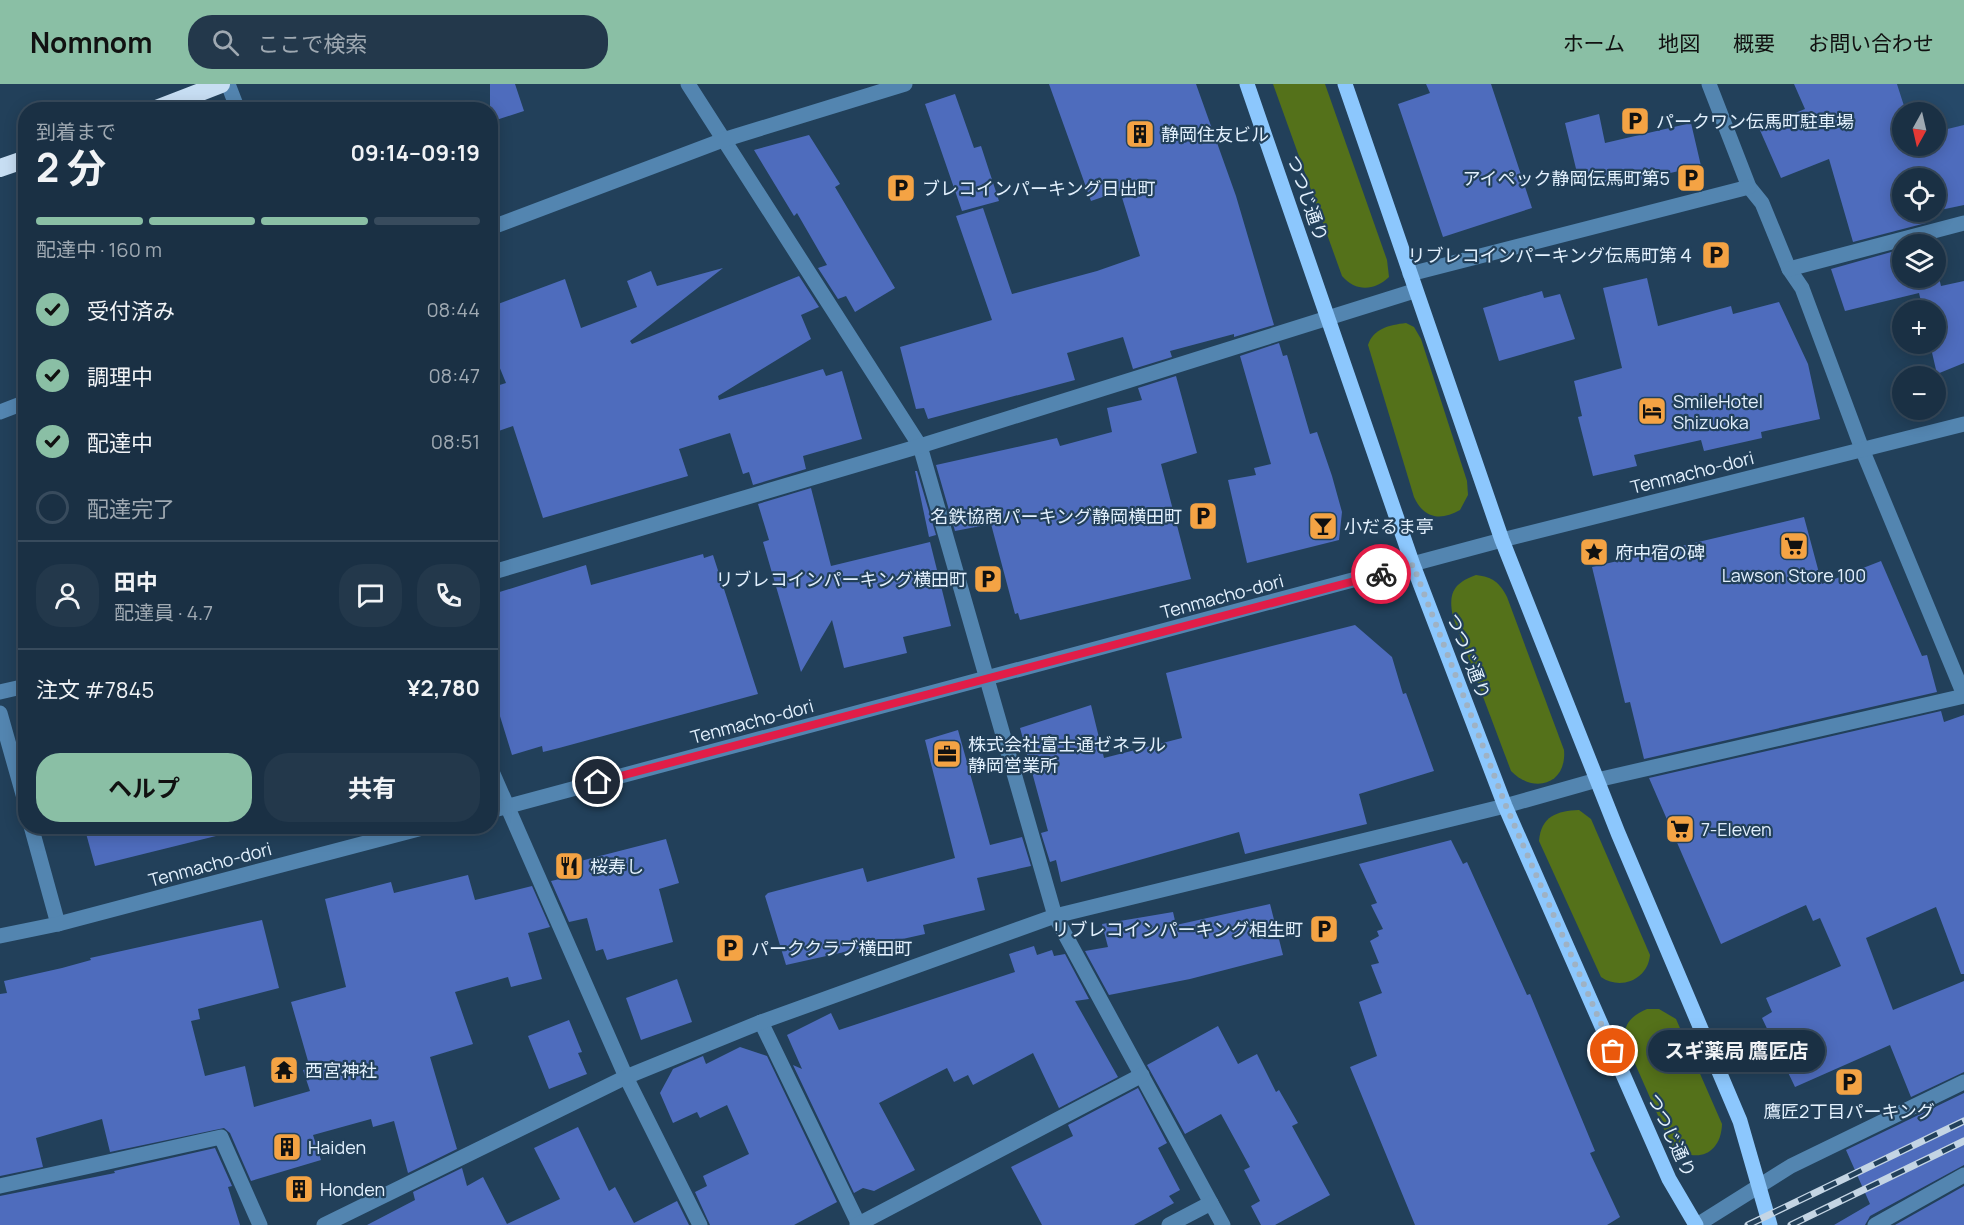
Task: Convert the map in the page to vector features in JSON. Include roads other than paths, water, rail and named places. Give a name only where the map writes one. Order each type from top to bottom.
[{"type":"highway","points":[[175,102],[221,84]]},
{"type":"highway","points":[[0,168],[18,162]]},
{"type":"main road","name":"つつじ通り","points":[[1247,84],[1413,565],[1506,806],[1669,1179],[1696,1225]]},
{"type":"main road","points":[[1345,84],[1414,291],[1502,540],[1597,780],[1740,1121],[1770,1225]]},
{"type":"street","points":[[228,84],[235,102]]},
{"type":"street","points":[[688,84],[920,446],[1055,916],[1223,1225]]},
{"type":"street","points":[[498,225],[723,140],[904,84]]},
{"type":"street","points":[[324,1225],[626,1077],[761,1022],[1055,916],[1506,806],[1597,780],[1964,696],[1862,449],[1802,288],[1789,268],[1762,203],[1749,187],[1709,84]]},
{"type":"street","points":[[1410,274],[1749,187]]},
{"type":"street","points":[[1789,268],[1964,223]]},
{"type":"street","points":[[498,571],[920,446],[1414,291]]},
{"type":"street","points":[[0,412],[18,405]]},
{"type":"street","name":"Tenmacho-dori","points":[[498,808],[1502,540],[1964,424]]},
{"type":"street","points":[[0,692],[18,688]]},
{"type":"street","points":[[0,713],[18,777]]},
{"type":"street","points":[[498,786],[626,1077],[700,1225]]},
{"type":"street","points":[[33,834],[58,924]]},
{"type":"street","name":"Tenmacho-dori","points":[[0,936],[58,924],[400,834]]},
{"type":"street","points":[[761,1022],[858,1225],[1142,1075]]},
{"type":"street","points":[[1696,1225],[1791,1166],[1964,1082]]},
{"type":"street","points":[[0,1186],[221,1137],[260,1225]]},
{"type":"street","points":[[1875,1225],[1964,1175]]},
{"type":"street","points":[[1169,1225],[1211,1203]]},
{"type":"railway","points":[[1748,1225],[1964,1121]]},
{"type":"railway","points":[[1791,1225],[1964,1141]]},
{"type":"place","name":"パークワン伝馬町駐車場","points":[[1635,121]]},
{"type":"place","name":"静岡住友ビル","points":[[1140,134]]},
{"type":"place","name":"アイペック静岡伝馬町第5","points":[[1691,178]]},
{"type":"place","name":"ブレコインパーキング日出町","points":[[901,188]]},
{"type":"place","name":"リブレコインパーキング伝馬町第４","points":[[1716,255]]},
{"type":"place","name":"SmileHotel Shizuoka","points":[[1652,411]]},
{"type":"place","name":"名鉄協商パーキング静岡横田町","points":[[1203,516]]},
{"type":"place","name":"小だるま亭","points":[[1323,526]]},
{"type":"place","name":"Lawson Store 100","points":[[1794,546]]},
{"type":"place","name":"府中宿の碑","points":[[1594,552]]},
{"type":"place","name":"リブレコインパーキング横田町","points":[[988,579]]},
{"type":"place","name":"株式会社富士通ゼネラル 静岡営業所","points":[[947,754]]},
{"type":"place","name":"7-Eleven","points":[[1680,829]]},
{"type":"place","name":"桜寿し","points":[[569,866]]},
{"type":"place","name":"リブレコインパーキング相生町","points":[[1324,929]]},
{"type":"place","name":"パーククラブ横田町","points":[[730,948]]},
{"type":"place","name":"スギ薬局 鷹匠店","points":[[1613,1051]]},
{"type":"place","name":"西宮神社","points":[[284,1070]]},
{"type":"place","name":"鷹匠2丁目パーキング","points":[[1849,1082]]},
{"type":"place","name":"Haiden","points":[[287,1147]]},
{"type":"place","name":"Honden","points":[[299,1189]]}]
